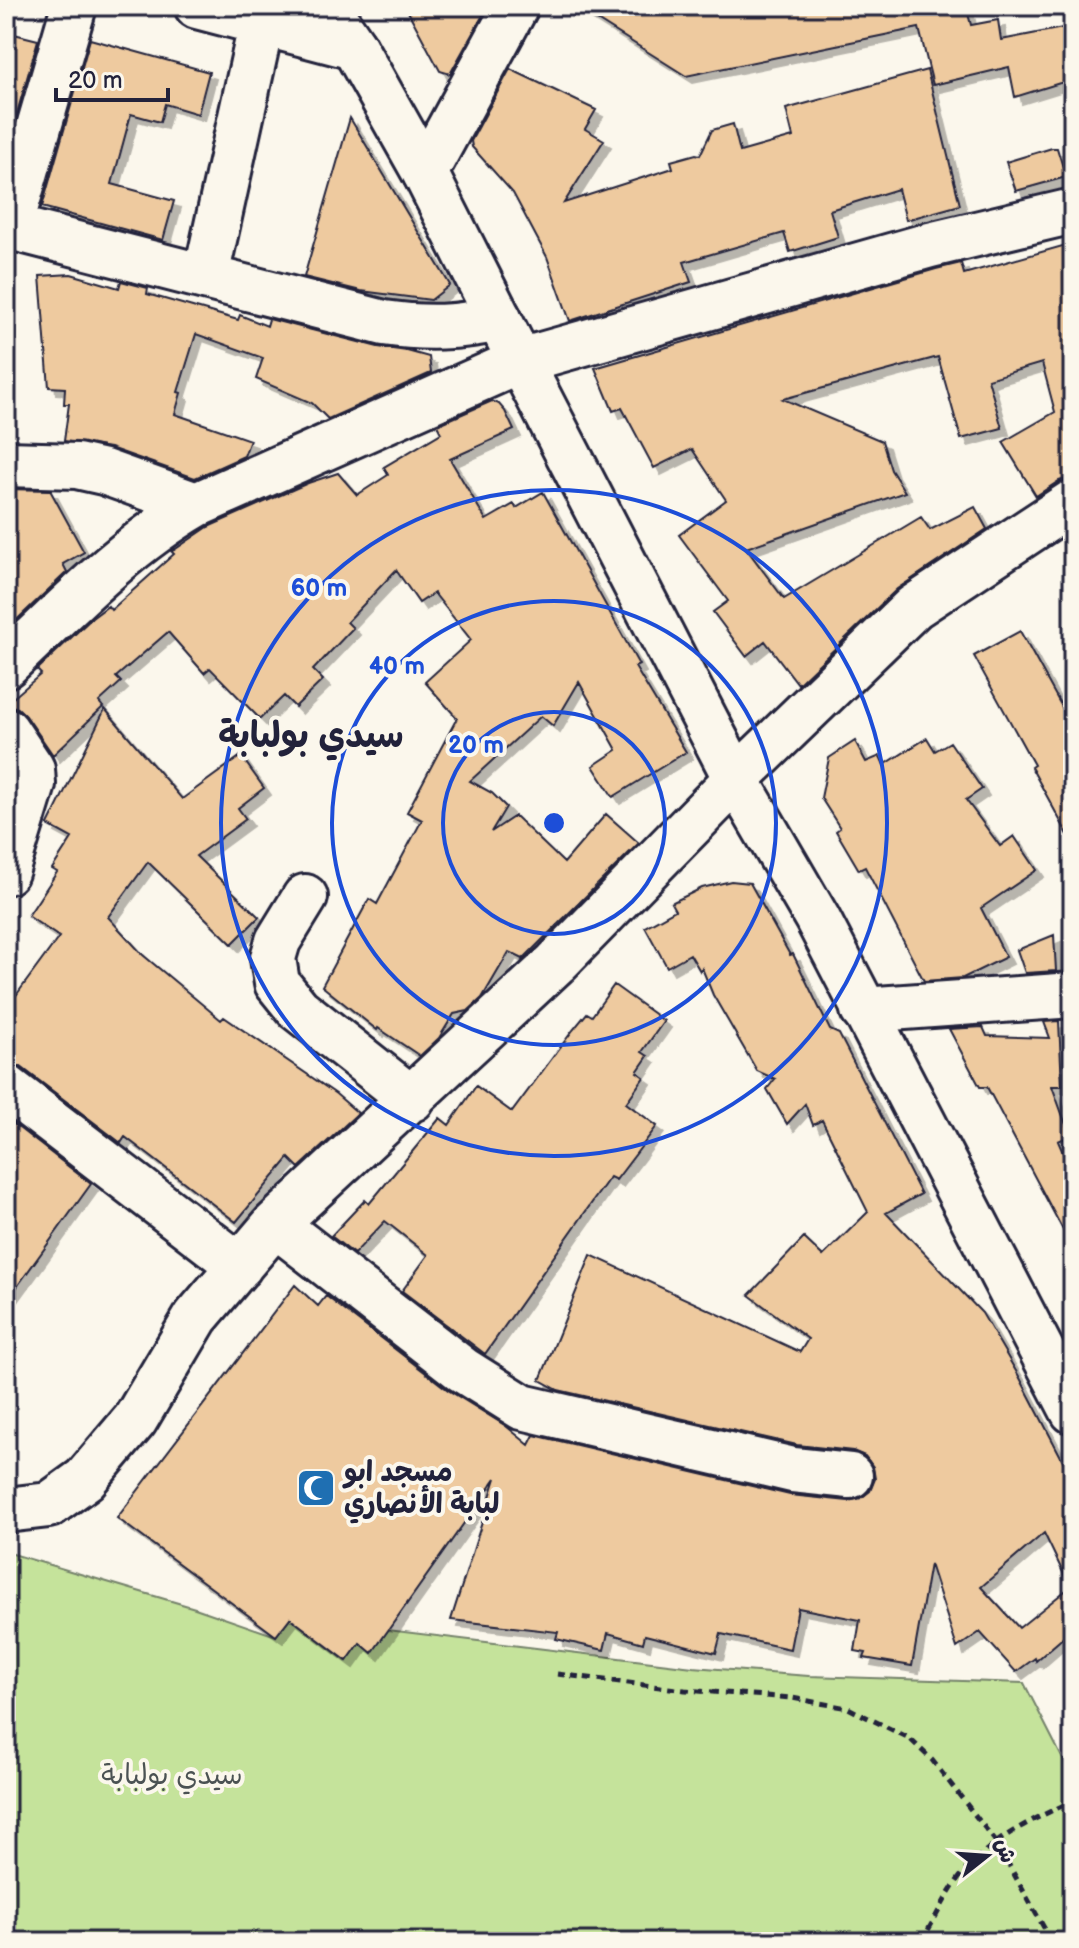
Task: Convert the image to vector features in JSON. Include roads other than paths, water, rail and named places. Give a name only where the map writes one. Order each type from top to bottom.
[{"type":"street","points":[[74,6],[8,226],[384,323],[426,329],[499,319]]},
{"type":"street","points":[[197,6],[354,47]]},
{"type":"street","points":[[326,6],[354,47],[425,173],[736,779],[817,918],[1073,1411]]},
{"type":"street","points":[[425,173],[516,6]]},
{"type":"street","points":[[206,276],[262,21]]},
{"type":"street","points":[[6,665],[118,561],[172,519],[196,505],[520,361],[930,245],[1073,211]]},
{"type":"street","points":[[6,464],[77,466],[104,472],[196,505]]},
{"type":"street","points":[[6,1510],[49,1505],[85,1479],[135,1420],[196,1317],[275,1224],[556,963],[736,779],[914,607],[1073,502]]},
{"type":"street","points":[[6,730],[32,769],[33,784],[6,872]]},
{"type":"street","points":[[305,897],[278,941],[273,958],[277,983],[298,1009],[412,1099]]},
{"type":"street","points":[[863,1010],[1073,995]]},
{"type":"street","points":[[6,1087],[240,1266]]},
{"type":"street","points":[[275,1224],[463,1370],[522,1407],[793,1470],[850,1476]]},
{"type":"place","name":"مسجد ابو لبابة الأنصاري","points":[[316,1488]]},
{"type":"district","name":"سيدي بولبابة","points":[[311,736]]}]
